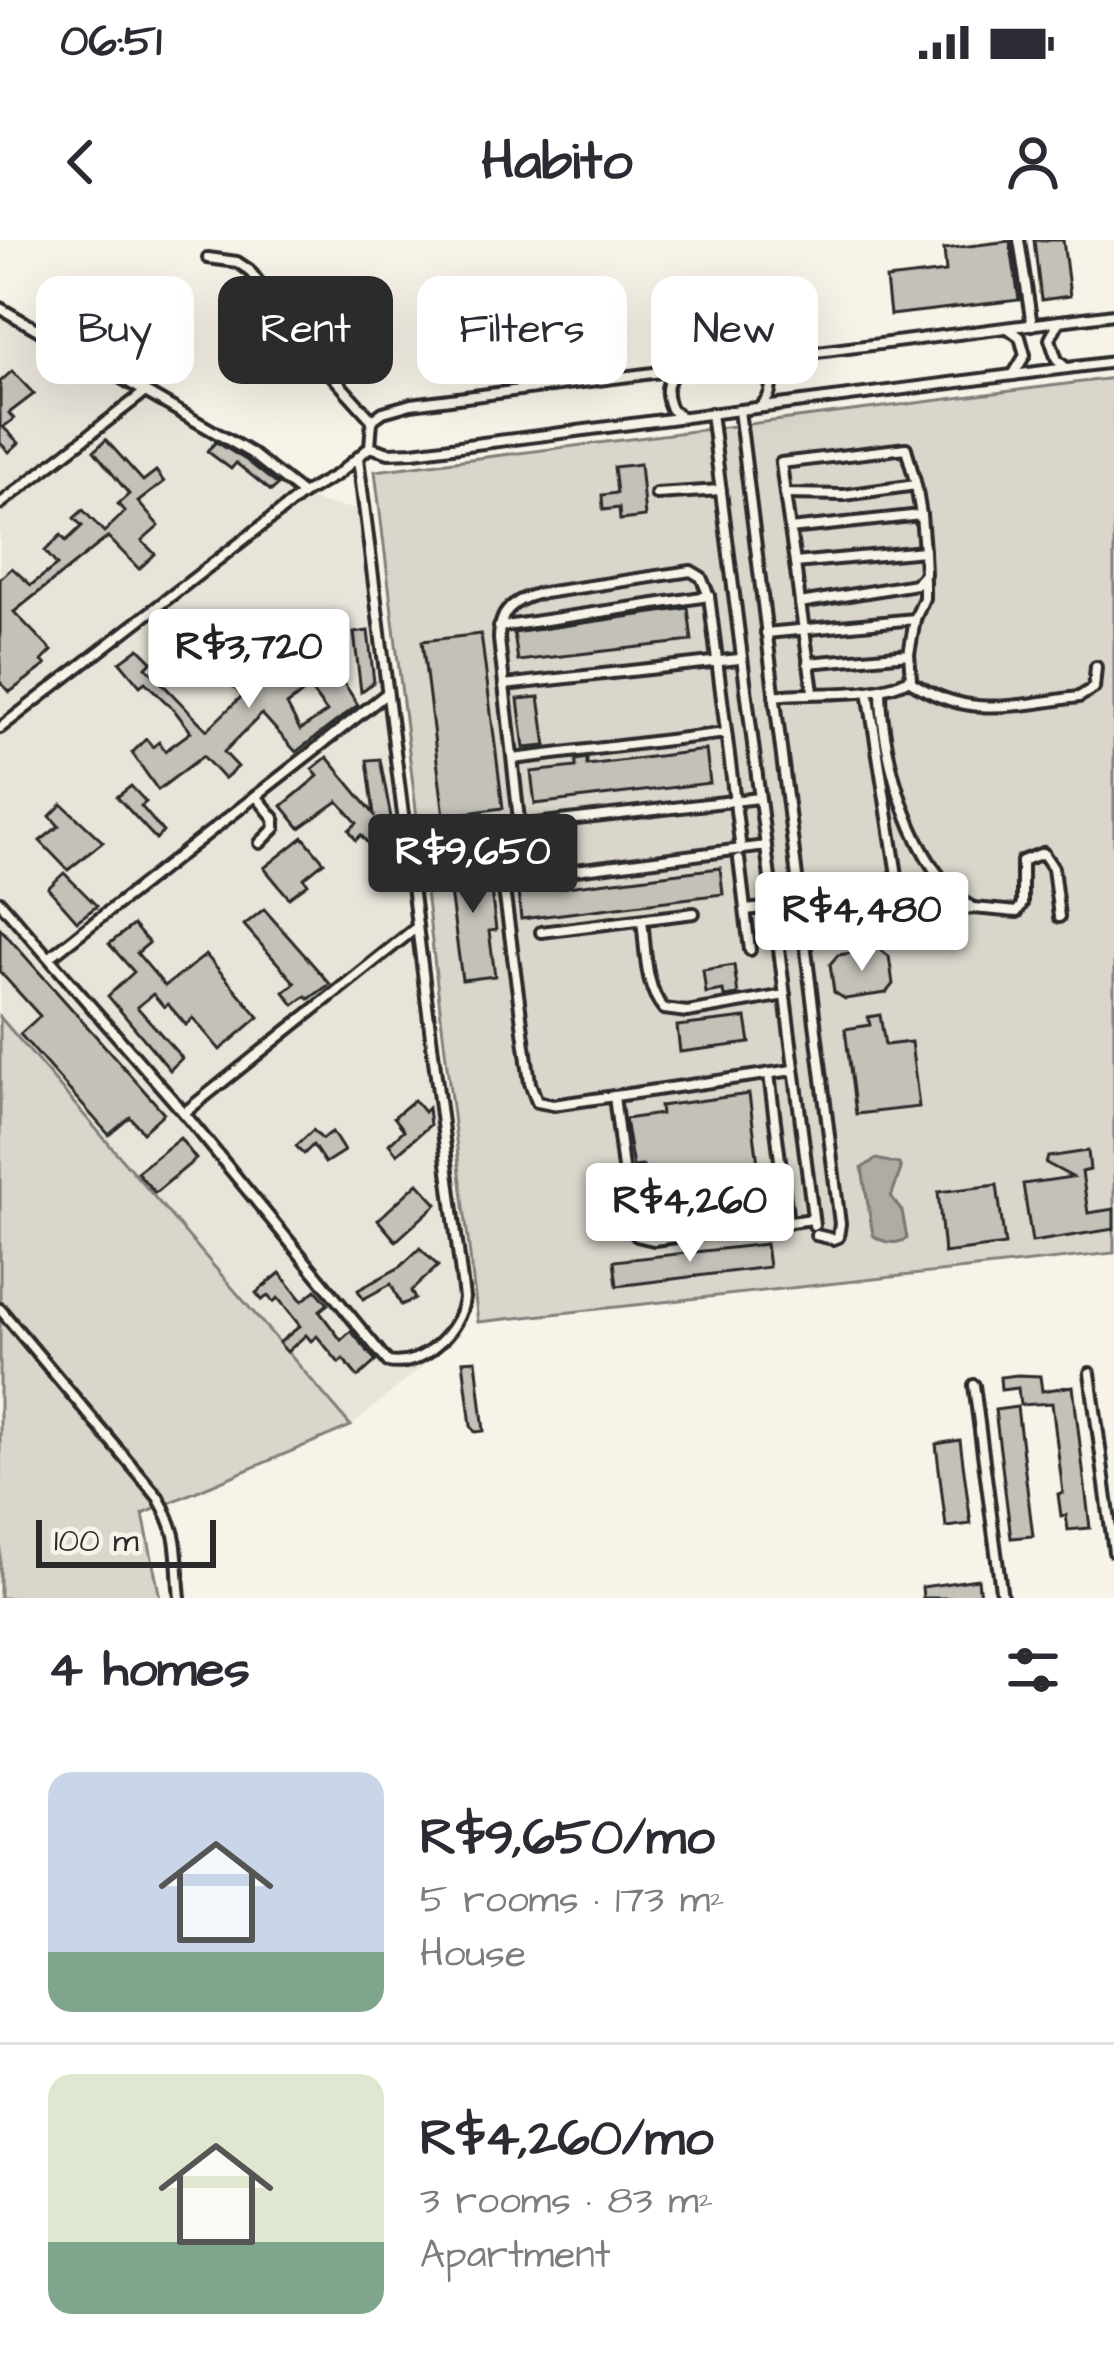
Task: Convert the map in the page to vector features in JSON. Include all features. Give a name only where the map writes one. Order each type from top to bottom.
[{"type":"lane","points":[[1019,240],[1032,325]]},
{"type":"lane","points":[[0,728],[370,447],[372,420],[249,270],[237,262],[208,258]]},
{"type":"lane","points":[[0,308],[251,453],[303,494]]},
{"type":"lane","points":[[818,351],[1114,314]]},
{"type":"lane","points":[[1060,320],[1050,339],[1057,360],[1066,368]]},
{"type":"lane","points":[[1008,329],[1020,337],[1025,355],[1012,376]]},
{"type":"lane","points":[[370,447],[389,453],[413,452],[1114,362]]},
{"type":"lane","points":[[372,420],[411,404],[651,372]]},
{"type":"lane","points":[[668,384],[671,410],[682,417]]},
{"type":"lane","points":[[760,406],[770,394],[771,384]]},
{"type":"lane","points":[[0,504],[146,392]]},
{"type":"lane","points":[[711,413],[814,1226],[820,1239],[833,1239],[838,1237],[840,1224],[739,410]]},
{"type":"lane","points":[[813,691],[781,463],[901,447],[909,452],[924,550],[924,598],[909,654],[910,680]]},
{"type":"lane","points":[[0,902],[184,1113],[388,1362],[413,1361],[433,1348],[463,1315],[464,1298],[358,458]]},
{"type":"lane","points":[[785,494],[844,495],[916,484]]},
{"type":"lane","points":[[656,494],[721,490]]},
{"type":"lane","points":[[790,530],[921,514]]},
{"type":"lane","points":[[795,563],[924,550]]},
{"type":"lane","points":[[520,829],[501,616],[515,601],[537,594],[692,572],[701,577],[709,596],[750,950]]},
{"type":"lane","points":[[800,603],[924,579]]},
{"type":"lane","points":[[499,627],[709,596]]},
{"type":"lane","points":[[766,632],[915,619]]},
{"type":"lane","points":[[808,663],[909,654]]},
{"type":"lane","points":[[504,685],[740,659]]},
{"type":"lane","points":[[910,680],[932,695],[972,708],[1079,697],[1094,688],[1096,668]]},
{"type":"lane","points":[[774,696],[881,690],[910,680]]},
{"type":"lane","points":[[881,690],[904,814],[951,891],[974,908]]},
{"type":"lane","points":[[868,691],[899,888],[908,908],[920,913],[974,908],[1016,912],[1022,904],[1022,861],[1043,853],[1053,868],[1059,917]]},
{"type":"lane","points":[[50,957],[387,693]]},
{"type":"lane","points":[[871,716],[884,711]]},
{"type":"lane","points":[[513,759],[726,733]]},
{"type":"lane","points":[[256,796],[274,818],[275,828],[260,843]]},
{"type":"lane","points":[[886,802],[900,797]]},
{"type":"lane","points":[[465,832],[759,798]]},
{"type":"lane","points":[[496,830],[533,1098],[553,1105],[793,1070]]},
{"type":"lane","points":[[504,879],[740,854],[766,846]]},
{"type":"lane","points":[[746,910],[773,907]]},
{"type":"lane","points":[[541,932],[694,913]]},
{"type":"lane","points":[[643,920],[654,996],[664,1009],[687,1012],[785,995]]},
{"type":"lane","points":[[184,1113],[417,926]]},
{"type":"lane","points":[[769,1074],[788,1222]]},
{"type":"lane","points":[[614,1096],[633,1232],[646,1240],[788,1222],[814,1226]]},
{"type":"lane","points":[[626,1179],[643,1181],[653,1193],[661,1239]]},
{"type":"lane","points":[[0,1309],[158,1497],[179,1548],[180,1598]]},
{"type":"lane","points":[[1090,1373],[1114,1552]]},
{"type":"lane","points":[[974,1385],[1002,1598]]},
{"type":"shaded area","points":[[0,315],[36,335],[36,384],[126,384],[222,437],[279,481],[320,503],[356,509],[460,1335],[351,1426],[0,1017]]},
{"type":"shaded area","points":[[1114,378],[1114,1253],[478,1322],[375,471]]},
{"type":"shaded area","points":[[0,1017],[351,1426],[143,1514],[160,1598],[0,1598]]},
{"type":"shaded area","points":[[876,1159],[899,1164],[901,1169],[891,1197],[902,1211],[907,1238],[899,1242],[873,1235],[862,1168]]},
{"type":"building","points":[[1034,240],[1063,240],[1070,296],[1041,300]]},
{"type":"building","points":[[1010,241],[1019,300],[890,315],[886,279],[946,272],[944,249]]},
{"type":"building","points":[[12,371],[34,394],[9,413],[14,419],[3,427],[19,443],[9,452],[0,443],[0,382]]},
{"type":"building","points":[[106,440],[143,481],[156,471],[164,482],[138,502],[159,526],[142,541],[155,554],[139,569],[108,537],[14,612],[52,651],[42,661],[46,665],[10,692],[0,682],[0,579],[12,568],[31,585],[57,565],[45,551],[61,535],[66,541],[82,526],[74,518],[83,510],[104,532],[125,512],[118,504],[129,494],[94,451]]},
{"type":"building","points":[[216,442],[278,485],[271,491],[236,463],[231,469],[207,451]]},
{"type":"building","points":[[640,464],[645,517],[620,520],[619,508],[603,510],[602,495],[617,493],[614,467]]},
{"type":"building","points":[[688,608],[692,641],[518,661],[514,633]]},
{"type":"building","points":[[368,631],[374,682],[361,692],[354,633]]},
{"type":"building","points":[[481,634],[503,808],[444,816],[422,641]]},
{"type":"building","points":[[314,637],[358,705],[296,752],[262,714],[224,752],[238,767],[224,779],[203,756],[158,790],[132,753],[146,739],[153,747],[159,742],[165,751],[191,732],[175,711],[145,682],[140,686],[120,662],[139,648],[152,661],[146,667],[207,730],[242,696],[220,672],[234,662],[254,683]],"holes":[[[309,688],[327,712],[300,730],[287,705]]]},
{"type":"building","points":[[539,697],[546,746],[524,748],[518,699]]},
{"type":"building","points":[[706,750],[710,783],[535,804],[531,772],[576,767],[576,760],[587,758],[587,765]]},
{"type":"building","points":[[327,757],[374,814],[367,760],[380,759],[392,823],[380,832],[387,841],[375,852],[361,835],[356,840],[349,830],[357,823],[338,801],[300,828],[282,806],[318,776],[312,769]]},
{"type":"building","points":[[131,786],[163,832],[156,839],[117,797]]},
{"type":"building","points":[[62,804],[103,842],[68,870],[40,841],[59,826],[50,816]]},
{"type":"building","points":[[303,837],[324,862],[304,878],[308,884],[289,898],[264,868]]},
{"type":"building","points":[[487,858],[496,930],[489,931],[495,976],[462,980],[446,862]]},
{"type":"building","points":[[720,868],[723,894],[521,919],[518,893]]},
{"type":"building","points":[[64,873],[97,906],[77,921],[48,888]]},
{"type":"building","points":[[264,909],[330,984],[309,999],[306,996],[294,1005],[284,992],[295,983],[244,925]]},
{"type":"building","points":[[133,925],[149,943],[137,953],[165,986],[206,955],[259,1017],[220,1050],[193,1018],[186,1025],[153,994],[137,1007],[182,1058],[170,1070],[108,996],[134,972],[109,944]]},
{"type":"building","points":[[0,928],[164,1113],[143,1132],[130,1117],[109,1135],[20,1034],[40,1016],[0,972]]},
{"type":"building","points":[[879,949],[889,956],[893,984],[886,993],[845,999],[834,992],[830,964],[838,955]]},
{"type":"building","points":[[734,965],[738,995],[724,997],[723,990],[706,993],[703,970]]},
{"type":"building","points":[[880,1015],[885,1045],[911,1042],[919,1107],[856,1114],[845,1029],[870,1025],[868,1017]]},
{"type":"building","points":[[746,1018],[750,1043],[680,1052],[677,1026]]},
{"type":"building","points":[[749,1094],[764,1210],[674,1221],[668,1169],[644,1173],[643,1166],[633,1167],[625,1119],[661,1114],[660,1106]]},
{"type":"building","points":[[414,1100],[424,1112],[428,1108],[430,1125],[397,1154],[389,1144],[404,1130],[394,1117]]},
{"type":"building","points":[[313,1130],[322,1139],[332,1132],[344,1151],[325,1163],[313,1145],[304,1154],[296,1146]]},
{"type":"building","points":[[180,1138],[196,1159],[155,1193],[137,1172]]},
{"type":"building","points":[[1088,1151],[1090,1170],[1082,1172],[1088,1213],[1114,1209],[1114,1229],[1032,1242],[1023,1184],[1072,1177],[1046,1163],[1048,1157]]},
{"type":"building","points":[[418,1183],[437,1204],[396,1241],[378,1220]]},
{"type":"building","points":[[997,1185],[1005,1245],[944,1253],[938,1192]]},
{"type":"building","points":[[766,1244],[769,1267],[617,1286],[614,1261]]},
{"type":"building","points":[[420,1248],[438,1266],[411,1291],[415,1299],[401,1305],[391,1284],[363,1299],[358,1290],[400,1267]]},
{"type":"building","points":[[280,1273],[302,1301],[316,1290],[328,1304],[319,1311],[341,1340],[351,1331],[376,1361],[358,1377],[317,1336],[311,1341],[306,1335],[287,1352],[279,1343],[300,1326],[278,1298],[262,1300],[256,1293]]},
{"type":"building","points":[[476,1360],[484,1431],[475,1432],[463,1361]]},
{"type":"building","points":[[1040,1376],[1042,1391],[1073,1386],[1090,1528],[1068,1530],[1066,1515],[1061,1516],[1058,1494],[1063,1493],[1052,1403],[1020,1405],[1018,1388],[1001,1390],[1000,1377]]},
{"type":"building","points":[[1017,1407],[1033,1536],[1011,1538],[995,1410]]},
{"type":"building","points":[[960,1440],[971,1524],[946,1527],[936,1444]]},
{"type":"building","points":[[978,1579],[980,1598],[923,1598],[922,1587]]}]
